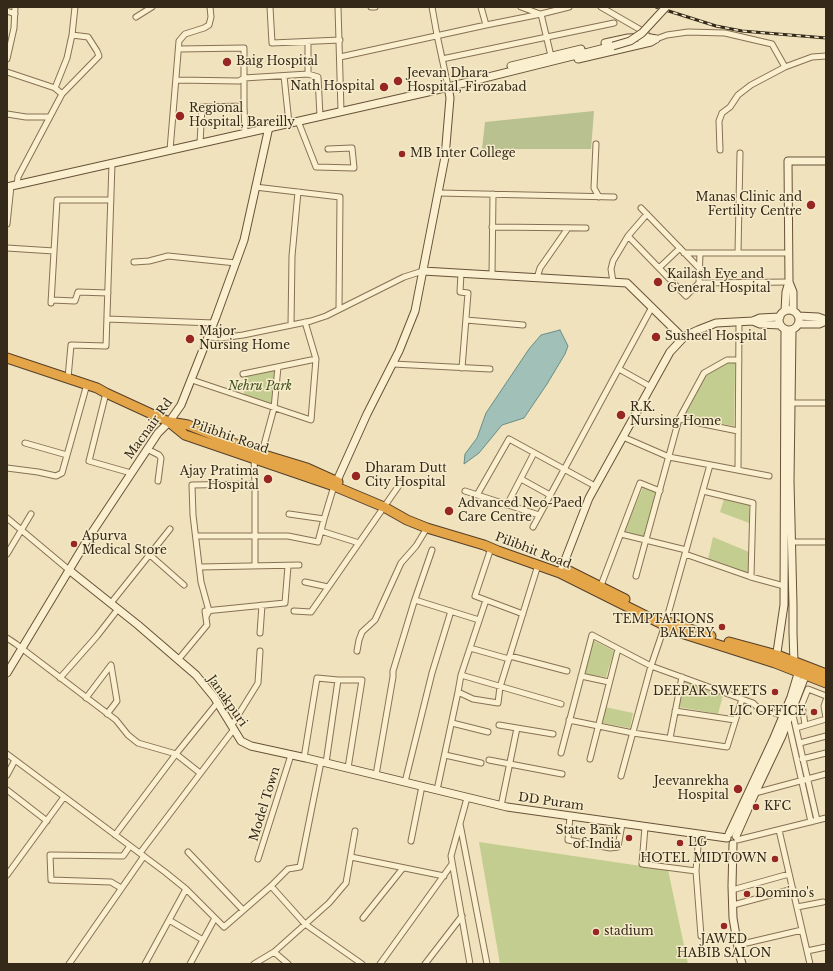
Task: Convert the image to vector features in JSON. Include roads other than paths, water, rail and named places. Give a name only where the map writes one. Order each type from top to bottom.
[{"type":"highway","points":[[7,358],[87,384],[168,422]]},
{"type":"highway","name":"Pilibhit Road","points":[[168,422],[188,425],[258,457],[335,484],[385,505],[427,528],[491,548],[538,565],[561,570],[666,623],[678,632],[776,659],[800,668],[826,683]]},
{"type":"highway","points":[[385,505],[428,523],[561,570]]},
{"type":"highway","points":[[800,668],[826,674]]},
{"type":"street","points":[[7,59],[14,28],[15,7]]},
{"type":"street","points":[[55,88],[67,58],[72,35],[75,7]]},
{"type":"street","points":[[136,17],[152,7]]},
{"type":"street","points":[[170,150],[179,41],[185,34],[209,25],[211,18],[210,7]]},
{"type":"street","points":[[270,7],[272,43],[340,40]]},
{"type":"street","points":[[338,7],[341,111]]},
{"type":"street","points":[[196,536],[288,536],[318,542],[335,484],[393,364],[415,311],[446,157],[450,98],[436,35],[432,7]]},
{"type":"street","points":[[482,7],[486,25]]},
{"type":"street","points":[[521,7],[541,14]]},
{"type":"street","points":[[340,57],[570,7]]},
{"type":"street","points":[[601,7],[656,39]]},
{"type":"street","points":[[12,186],[428,92],[630,41],[642,33],[666,7]]},
{"type":"street","points":[[7,11],[15,14]]},
{"type":"street","points":[[541,14],[551,56]]},
{"type":"street","points":[[442,59],[614,23]]},
{"type":"street","points":[[457,84],[470,86],[537,68],[632,47],[651,42],[666,35],[688,32],[725,33],[772,44],[785,67]]},
{"type":"street","points":[[7,224],[12,186],[49,117],[62,94],[98,56],[97,51],[88,37],[72,35]]},
{"type":"street","points":[[457,84],[463,78],[628,38],[645,37],[656,39]]},
{"type":"street","points":[[308,42],[308,74]]},
{"type":"street","points":[[179,49],[244,48],[245,133]]},
{"type":"street","points":[[720,150],[719,121],[722,112],[730,106],[738,95],[752,85],[785,67],[812,57],[826,56]]},
{"type":"street","points":[[7,72],[55,88],[62,94]]},
{"type":"street","points":[[176,80],[239,81],[244,78],[308,74],[318,77],[320,116]]},
{"type":"street","points":[[284,76],[285,98],[289,123]]},
{"type":"street","points":[[200,143],[202,107],[244,106]]},
{"type":"street","points":[[7,114],[26,117],[49,117]]},
{"type":"street","points":[[298,121],[316,167],[354,168],[352,148],[328,149]]},
{"type":"street","name":"Macnair Rd","points":[[7,673],[89,537],[158,433],[181,405],[214,323],[244,240],[269,127]]},
{"type":"street","points":[[596,144],[594,152],[594,188],[599,197]]},
{"type":"street","points":[[738,253],[740,153]]},
{"type":"street","points":[[776,659],[784,605],[784,323],[786,292],[789,282],[788,161],[826,160]]},
{"type":"street","points":[[68,378],[71,345],[106,346],[112,163]]},
{"type":"street","points":[[255,187],[340,197],[339,309]]},
{"type":"street","points":[[291,325],[292,256],[298,192]]},
{"type":"street","points":[[439,193],[614,197]]},
{"type":"street","points":[[492,275],[493,194]]},
{"type":"street","points":[[108,293],[78,292],[75,301],[52,302],[57,200],[111,200]]},
{"type":"street","points":[[642,208],[700,269]]},
{"type":"street","points":[[613,282],[611,269],[613,261],[628,236],[647,214]]},
{"type":"street","points":[[492,227],[586,228]]},
{"type":"street","points":[[536,278],[540,268],[568,228]]},
{"type":"street","points":[[628,236],[686,296],[699,283],[700,253]]},
{"type":"street","points":[[7,248],[54,251]]},
{"type":"street","points":[[659,268],[680,248]]},
{"type":"street","points":[[684,253],[789,253]]},
{"type":"street","points":[[134,262],[149,261],[168,256],[236,263]]},
{"type":"street","points":[[208,337],[221,338],[243,335],[326,316],[404,277],[423,271],[628,282],[683,338]]},
{"type":"street","points":[[461,273],[460,292],[468,293],[462,368]]},
{"type":"street","points":[[699,283],[789,282]]},
{"type":"street","points":[[789,282],[793,292],[793,311],[784,323],[791,403],[791,542],[800,668],[792,710],[817,820]]},
{"type":"street","points":[[532,527],[652,307]]},
{"type":"street","points":[[793,311],[798,316],[799,324]]},
{"type":"street","points":[[798,316],[818,317],[826,320]]},
{"type":"street","points":[[107,319],[214,323]]},
{"type":"street","points":[[466,320],[523,324]]},
{"type":"street","points":[[561,570],[595,486],[670,352],[683,338],[716,323],[753,321],[760,324],[819,324],[826,320]]},
{"type":"street","points":[[192,380],[311,420],[316,359],[305,322]]},
{"type":"street","points":[[738,470],[739,322]]},
{"type":"street","points":[[243,374],[316,359]]},
{"type":"street","points":[[636,576],[670,457],[678,419],[704,374],[727,360],[739,360]]},
{"type":"street","points":[[393,364],[490,369]]},
{"type":"street","points":[[254,566],[255,484],[258,457],[274,408],[278,367]]},
{"type":"street","points":[[619,369],[651,387]]},
{"type":"street","points":[[7,468],[56,476],[62,473],[87,384]]},
{"type":"street","points":[[106,393],[89,461],[131,473]]},
{"type":"street","points":[[791,403],[826,402]]},
{"type":"street","points":[[678,419],[738,431]]},
{"type":"street","points":[[623,437],[670,457],[769,476]]},
{"type":"street","points":[[477,495],[509,439],[595,486]]},
{"type":"street","points":[[24,443],[67,455]]},
{"type":"street","points":[[147,449],[159,455],[161,458],[158,481]]},
{"type":"street","points":[[508,505],[534,453]]},
{"type":"street","points":[[621,776],[651,666],[666,623],[710,464]]},
{"type":"street","points":[[521,480],[550,495]]},
{"type":"street","points":[[294,611],[312,612],[402,481]]},
{"type":"street","points":[[600,589],[640,483],[660,491]]},
{"type":"street","points":[[209,610],[202,582],[193,515],[192,485],[255,484]]},
{"type":"street","points":[[465,491],[539,515]]},
{"type":"street","points":[[703,491],[753,503],[751,577]]},
{"type":"street","points":[[7,554],[31,514]]},
{"type":"street","points":[[289,514],[324,519]]},
{"type":"street","points":[[7,518],[69,570]]},
{"type":"street","points":[[357,652],[358,640],[362,632],[375,620],[401,563],[416,546],[427,528]]},
{"type":"street","points":[[111,603],[170,529]]},
{"type":"street","points":[[321,531],[359,543]]},
{"type":"street","points":[[621,534],[686,552],[751,577],[784,586]]},
{"type":"street","points":[[791,542],[826,542]]},
{"type":"street","points":[[491,548],[475,596],[523,614]]},
{"type":"street","points":[[376,775],[393,671],[432,550]]},
{"type":"street","points":[[150,555],[184,585]]},
{"type":"street","points":[[458,692],[473,699],[498,703],[500,687],[538,565]]},
{"type":"street","points":[[178,660],[206,625],[205,611],[285,603],[288,566]]},
{"type":"street","points":[[200,567],[299,566]]},
{"type":"street","name":"Janakpuri","points":[[69,570],[111,603],[196,675],[218,702],[241,741],[251,746],[376,775]]},
{"type":"street","points":[[305,582],[328,587]]},
{"type":"street","points":[[415,600],[479,620]]},
{"type":"street","points":[[437,790],[461,675],[486,600]]},
{"type":"street","points":[[260,633],[262,605]]},
{"type":"street","points":[[60,678],[118,609]]},
{"type":"street","points":[[405,782],[432,673],[451,611]]},
{"type":"street","points":[[561,753],[592,635],[651,666],[753,703],[757,707],[785,719]]},
{"type":"street","points":[[7,638],[116,720],[128,736],[138,743],[176,754],[200,773]]},
{"type":"street","points":[[470,648],[567,671]]},
{"type":"street","points":[[590,759],[618,649]]},
{"type":"street","points":[[69,964],[142,855],[233,727],[258,683],[260,651]]},
{"type":"street","points":[[86,698],[111,665],[117,701],[107,714]]},
{"type":"street","points":[[732,838],[754,793],[785,719],[800,668]]},
{"type":"street","points":[[461,675],[561,704]]},
{"type":"street","points":[[581,676],[609,682]]},
{"type":"street","points":[[670,738],[682,677]]},
{"type":"street","points":[[304,758],[317,678],[362,680],[348,768]]},
{"type":"street","points":[[7,754],[186,889],[224,927],[272,886],[288,869],[300,867],[324,762],[338,680]]},
{"type":"street","points":[[805,725],[802,704],[808,689],[826,696]]},
{"type":"street","points":[[569,720],[727,747],[742,699]]},
{"type":"street","points":[[796,728],[826,719],[824,706],[826,700]]},
{"type":"street","points":[[115,834],[218,702]]},
{"type":"street","points":[[675,710],[735,720]]},
{"type":"street","points":[[742,964],[733,918],[732,838],[785,719],[792,710]]},
{"type":"street","points":[[785,719],[802,780],[811,822]]},
{"type":"street","points":[[452,723],[488,732]]},
{"type":"street","points":[[499,725],[553,734]]},
{"type":"street","points":[[501,806],[517,728]]},
{"type":"street","points":[[800,743],[826,736]]},
{"type":"street","points":[[797,761],[826,753]]},
{"type":"street","name":"Model Town","points":[[258,859],[291,755]]},
{"type":"street","points":[[445,755],[481,763]]},
{"type":"street","points":[[7,775],[15,760]]},
{"type":"street","points":[[489,760],[562,774]]},
{"type":"street","points":[[754,793],[826,774]]},
{"type":"street","name":"DD Puram","points":[[376,775],[501,806],[622,824],[732,838]]},
{"type":"street","points":[[411,840],[422,786]]},
{"type":"street","points":[[7,790],[47,821]]},
{"type":"street","points":[[7,875],[64,797]]},
{"type":"street","points":[[468,798],[451,856],[470,964]]},
{"type":"street","points":[[570,816],[568,840],[610,848],[618,847],[622,824]]},
{"type":"street","points":[[732,838],[779,830],[826,818]]},
{"type":"street","points":[[460,823],[487,964]]},
{"type":"street","points":[[645,827],[642,864],[696,871]]},
{"type":"street","points":[[779,830],[810,964]]},
{"type":"street","points":[[254,964],[274,952],[329,903],[346,883],[355,831]]},
{"type":"street","points":[[699,834],[696,871],[701,936]]},
{"type":"street","points":[[121,888],[111,882],[51,880],[50,855],[123,856],[130,846]]},
{"type":"street","points":[[188,852],[243,910]]},
{"type":"street","points":[[351,857],[444,876]]},
{"type":"street","points":[[380,964],[452,864]]},
{"type":"street","points":[[363,918],[403,868]]},
{"type":"street","points":[[732,890],[789,874]]},
{"type":"street","points":[[272,886],[305,924],[362,964]]},
{"type":"street","points":[[145,964],[186,889]]},
{"type":"street","points":[[733,905],[793,889]]},
{"type":"street","points":[[797,907],[824,902]]},
{"type":"street","points":[[425,964],[462,916]]},
{"type":"street","points":[[190,964],[215,918]]},
{"type":"street","points":[[169,920],[203,940]]},
{"type":"street","points":[[738,946],[802,930]]},
{"type":"street","points":[[807,951],[826,946]]},
{"type":"street","points":[[274,952],[288,964]]},
{"type":"water","points":[[560,330],[568,346],[565,354],[524,418],[502,425],[479,453],[464,464],[465,454],[477,438],[486,413],[529,349],[541,335]]},
{"type":"railway","points":[[656,7],[716,26],[742,31],[826,38]]},
{"type":"place","name":"Baig Hospital","points":[[227,62]]},
{"type":"place","name":"Jeevan Dhara Hospital, Firozabad","points":[[398,81]]},
{"type":"place","name":"Nath Hospital","points":[[384,87]]},
{"type":"place","name":"Regional Hospital, Bareilly","points":[[180,116]]},
{"type":"place","name":"MB Inter College","points":[[402,154]]},
{"type":"place","name":"Manas Clinic and Fertility Centre","points":[[811,205]]},
{"type":"place","name":"Kailash Eye and General Hospital","points":[[658,282]]},
{"type":"place","name":"Susheel Hospital","points":[[656,337]]},
{"type":"place","name":"Major Nursing Home","points":[[190,339]]},
{"type":"place","name":"R.K. Nursing Home","points":[[621,415]]},
{"type":"place","name":"Dharam Dutt City Hospital","points":[[356,476]]},
{"type":"place","name":"Ajay Pratima Hospital","points":[[268,479]]},
{"type":"place","name":"Advanced Neo-Paed Care Centre","points":[[449,511]]},
{"type":"place","name":"Apurva Medical Store","points":[[74,544]]},
{"type":"place","name":"TEMPTATIONS BAKERY","points":[[722,627]]},
{"type":"place","name":"DEEPAK SWEETS","points":[[775,692]]},
{"type":"place","name":"LIC OFFICE","points":[[814,712]]},
{"type":"place","name":"Jeevanrekha Hospital","points":[[738,789]]},
{"type":"place","name":"KFC","points":[[756,807]]},
{"type":"place","name":"State Bank of India","points":[[629,838]]},
{"type":"place","name":"LG","points":[[680,843]]},
{"type":"place","name":"HOTEL MIDTOWN","points":[[775,859]]},
{"type":"place","name":"Domino's","points":[[747,894]]},
{"type":"place","name":"JAWED HABIB SALON","points":[[724,926]]},
{"type":"place","name":"stadium","points":[[596,932]]},
{"type":"park label","name":"Nehru Park","points":[[260,387]]}]
